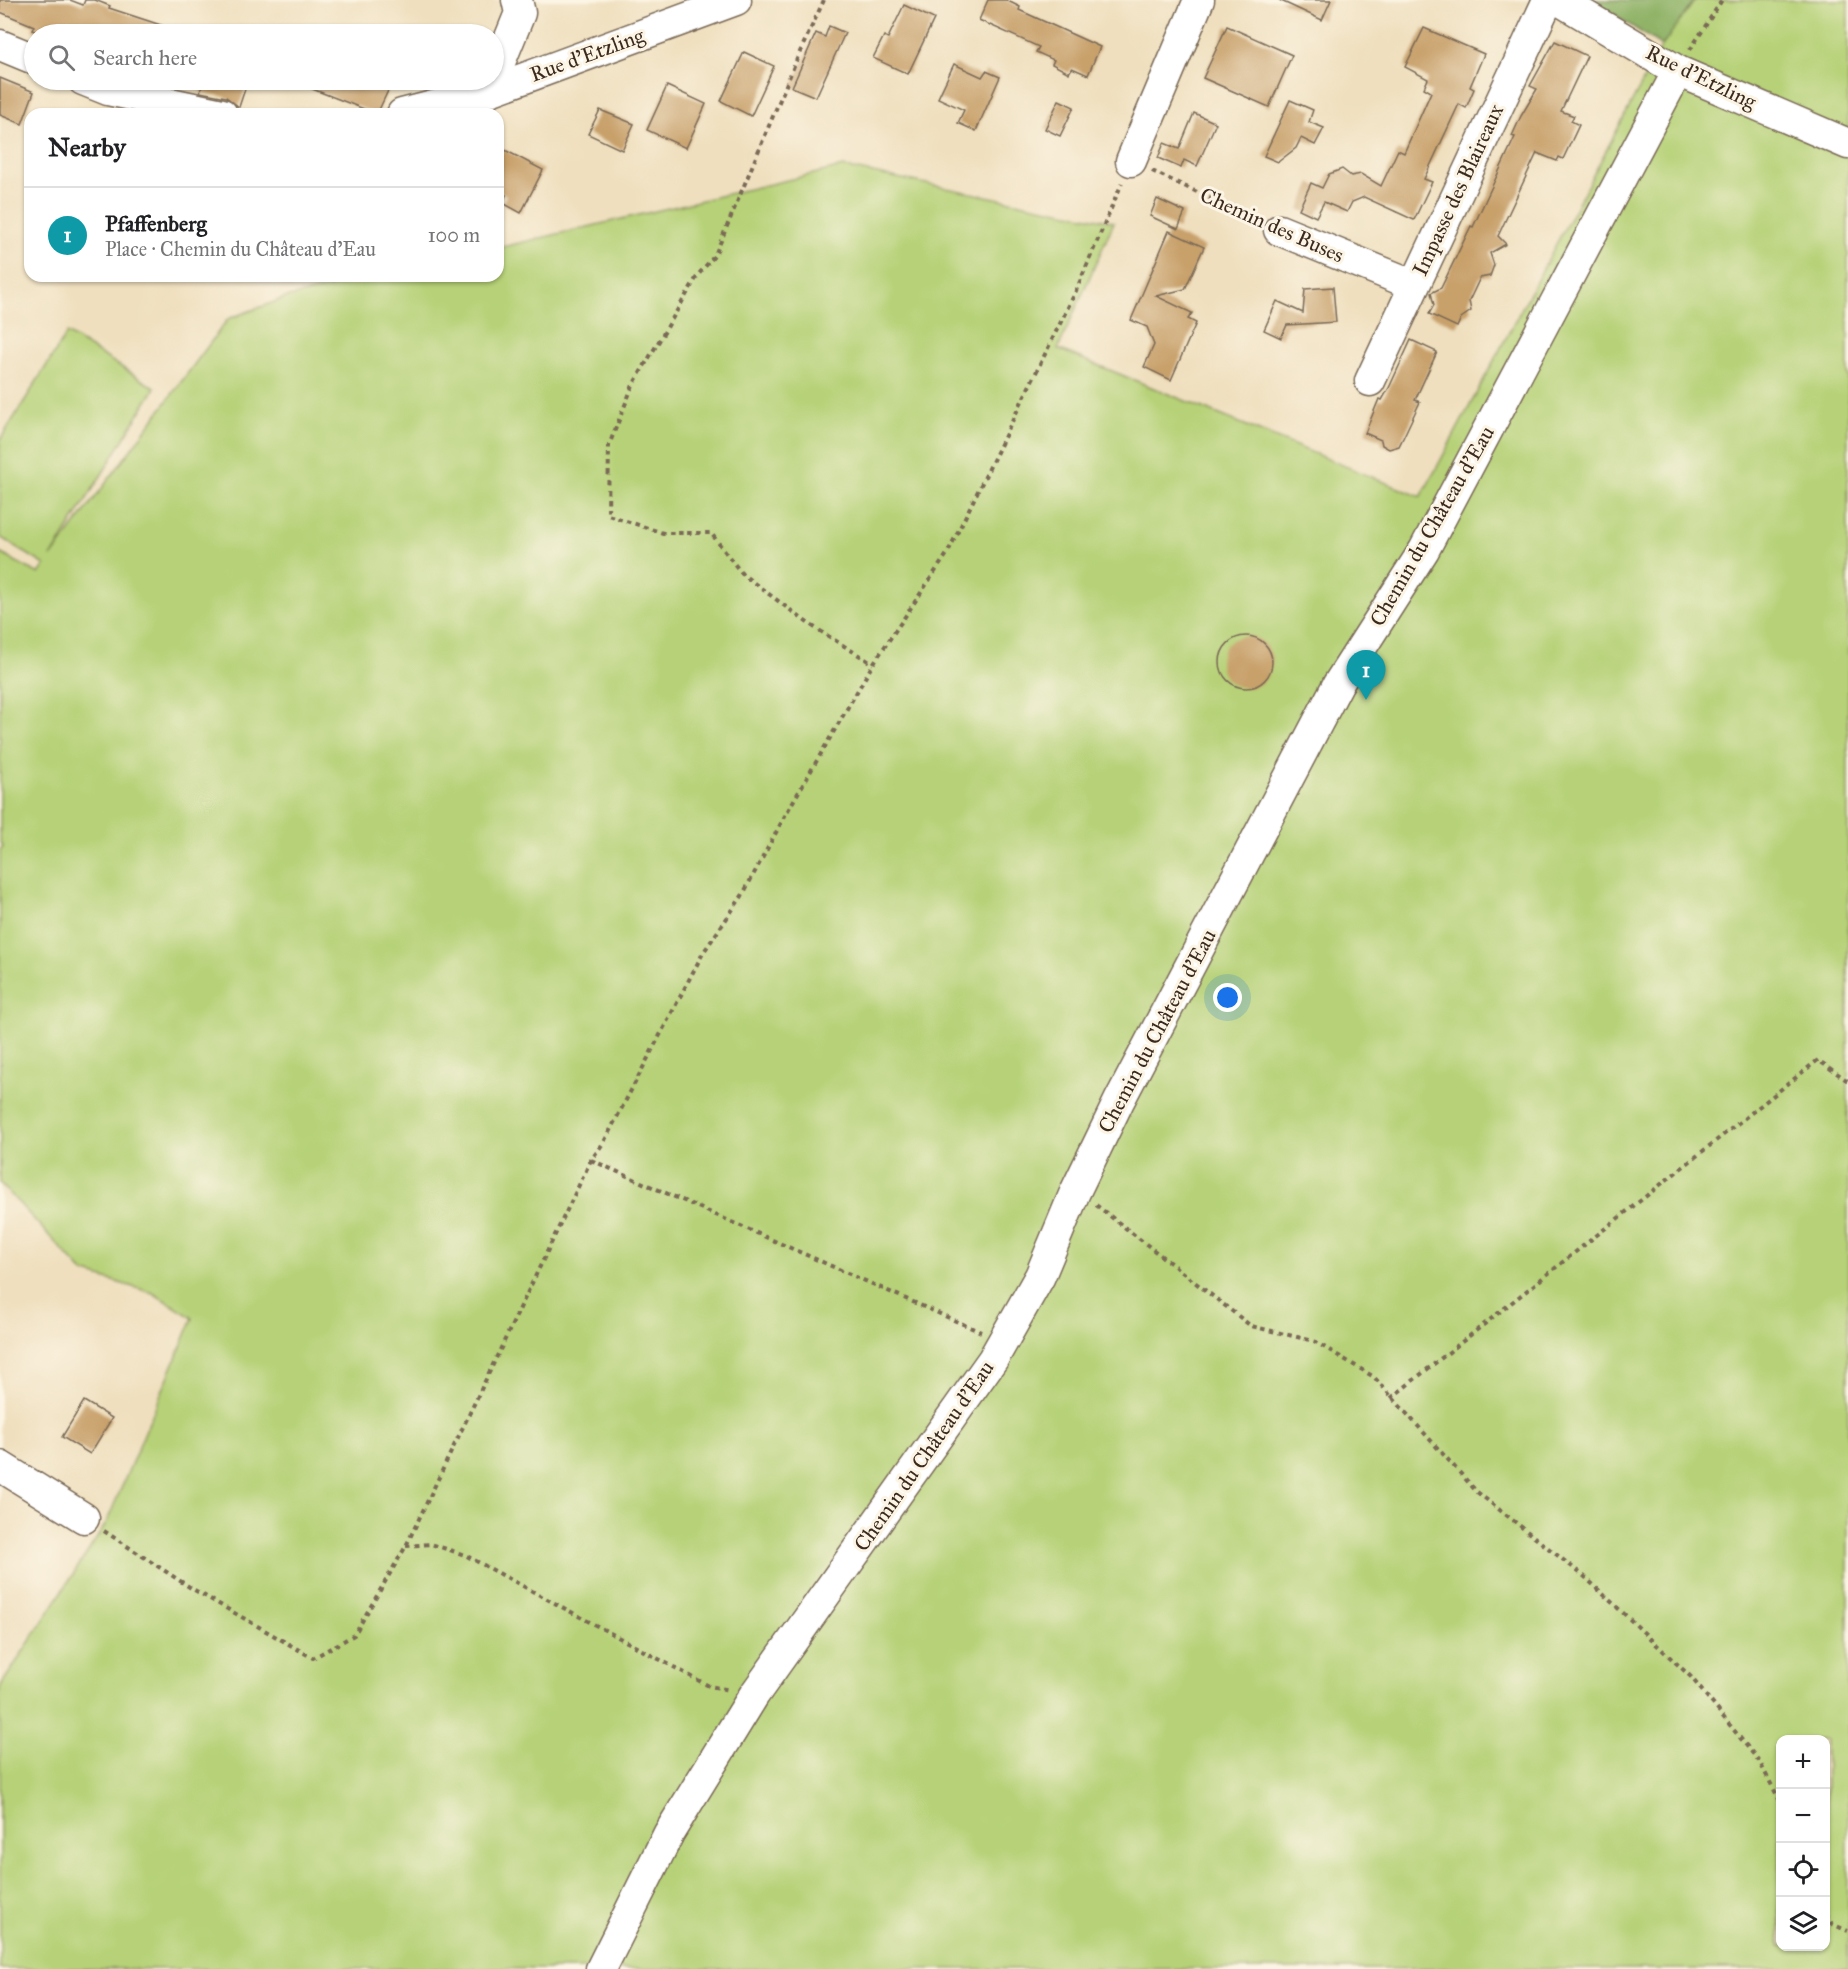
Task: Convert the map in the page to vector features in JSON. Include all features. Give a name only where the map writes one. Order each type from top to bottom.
[{"type":"street","points":[[504,52],[520,13],[517,0]]},
{"type":"street","name":"Rue d'Etzling","points":[[504,79],[735,0]]},
{"type":"street","points":[[1131,161],[1199,0]]},
{"type":"street","name":"Impasse des Blaireaux","points":[[1370,381],[1548,0]]},
{"type":"street","name":"Rue d'Etzling","points":[[1559,0],[1678,71],[1848,144]]},
{"type":"street","points":[[0,45],[24,55]]},
{"type":"street","name":"Chemin du Château d'Eau","points":[[601,1969],[669,1833],[754,1695],[1004,1342],[1040,1276],[1075,1192],[1119,1101],[1338,684],[1424,550],[1678,71]]},
{"type":"street","points":[[108,90],[194,108]]},
{"type":"street","name":"Rue d'Etzling","points":[[419,108],[471,90]]},
{"type":"street","name":"Chemin des Buses","points":[[1279,230],[1414,285]]},
{"type":"street","points":[[0,1466],[84,1518]]},
{"type":"path","points":[[824,0],[799,54],[716,255],[698,274],[633,385],[609,446],[608,515],[663,533],[711,533],[742,574],[809,624],[873,664]]},
{"type":"path","points":[[1678,71],[1722,0]]},
{"type":"path","points":[[84,1518],[191,1588],[313,1658],[354,1635],[406,1546],[591,1160],[604,1142],[703,953],[742,896],[787,812],[873,664],[946,554],[1075,293],[1131,161]]},
{"type":"path","name":"Chemin des Buses","points":[[1131,161],[1279,230]]},
{"type":"path","points":[[1391,1398],[1818,1060],[1848,1082]]},
{"type":"path","points":[[591,1160],[1004,1342]]},
{"type":"path","points":[[1075,1192],[1111,1215],[1251,1326],[1314,1341],[1374,1377],[1477,1492],[1585,1577],[1691,1677],[1759,1761],[1776,1794]]},
{"type":"path","points":[[406,1546],[431,1544],[465,1555],[709,1686],[754,1695]]},
{"type":"path","points":[[1830,1921],[1832,1924],[1848,1931]]},
{"type":"green space","points":[[1592,0],[1695,0],[1662,46]]},
{"type":"green space","points":[[1695,0],[1848,0],[1848,1969],[0,1969],[0,1687],[106,1524],[193,1318],[153,1293],[83,1272],[0,1183],[0,850],[3,846],[0,843],[0,553],[39,574],[45,565],[0,537],[0,440],[67,333],[155,388],[51,557],[228,319],[285,298],[352,282],[504,282],[504,247],[843,167],[1114,222],[1058,349],[1421,497],[1662,46]]},
{"type":"building","points":[[0,0],[70,0],[83,5],[85,0],[95,0],[110,6],[109,8],[158,24],[29,24],[0,12]]},
{"type":"building","points":[[988,0],[1006,0],[1020,7],[1019,10],[1100,47],[1088,75],[1072,68],[1069,73],[1052,64],[1054,60],[1036,52],[1039,47],[979,20]]},
{"type":"building","points":[[1279,0],[1331,0],[1322,20]]},
{"type":"building","points":[[904,5],[934,19],[908,74],[873,58],[884,36],[888,38]]},
{"type":"building","points":[[829,26],[845,33],[816,97],[792,87],[816,33],[825,37]]},
{"type":"building","points":[[1227,26],[1292,55],[1269,107],[1203,78]]},
{"type":"building","points":[[1424,28],[1484,54],[1470,87],[1474,89],[1466,108],[1459,104],[1424,179],[1432,182],[1414,220],[1364,197],[1352,202],[1347,212],[1324,202],[1316,217],[1299,209],[1311,183],[1322,188],[1329,174],[1342,169],[1351,176],[1361,174],[1381,186],[1398,150],[1404,153],[1431,92],[1424,88],[1428,79],[1405,67]]},
{"type":"building","points":[[1555,41],[1587,56],[1561,111],[1574,116],[1571,121],[1579,125],[1563,159],[1559,157],[1557,161],[1537,153],[1498,236],[1506,244],[1490,253],[1494,265],[1490,276],[1480,278],[1469,301],[1471,311],[1461,318],[1457,327],[1429,314],[1434,305],[1431,293],[1441,288],[1471,226],[1473,227],[1515,137],[1512,136],[1521,116],[1537,89],[1530,86]]},
{"type":"building","points":[[744,52],[774,66],[751,116],[721,101]]},
{"type":"building","points":[[954,64],[982,77],[986,71],[1000,77],[976,131],[958,123],[964,110],[938,98]]},
{"type":"building","points":[[0,78],[24,88],[24,90],[34,92],[28,108],[24,108],[22,124],[0,115]]},
{"type":"building","points":[[667,86],[706,104],[686,148],[647,130]]},
{"type":"building","points":[[201,90],[245,90],[239,107],[226,97],[200,92]]},
{"type":"building","points":[[315,90],[388,90],[380,108],[361,108]]},
{"type":"building","points":[[1059,100],[1074,107],[1060,136],[1045,129]]},
{"type":"building","points":[[1290,100],[1313,110],[1309,122],[1324,128],[1315,145],[1301,138],[1296,148],[1278,162],[1264,156]]},
{"type":"building","points":[[600,110],[634,124],[622,150],[588,134]]},
{"type":"building","points":[[1194,113],[1216,123],[1197,166],[1184,160],[1181,168],[1158,158],[1164,143],[1179,149]]},
{"type":"building","points":[[504,150],[543,170],[521,213],[504,204],[506,195],[504,194]]},
{"type":"building","points":[[1157,199],[1185,212],[1178,229],[1150,216]]},
{"type":"building","points":[[1169,231],[1204,247],[1185,289],[1156,296],[1192,313],[1188,319],[1196,323],[1171,380],[1144,367],[1154,345],[1147,327],[1131,320]]},
{"type":"building","points":[[1333,287],[1336,322],[1287,325],[1281,338],[1264,330],[1277,301],[1303,313],[1305,289]]},
{"type":"building","points":[[1411,340],[1437,352],[1415,400],[1420,402],[1403,438],[1399,446],[1389,449],[1382,445],[1381,440],[1365,433],[1379,399],[1382,400],[1389,388]]},
{"type":"building","points":[[1246,636],[1256,638],[1264,644],[1270,652],[1272,662],[1270,672],[1264,680],[1256,686],[1246,688],[1236,686],[1228,680],[1222,672],[1220,662],[1222,652],[1228,644],[1236,638]]},
{"type":"building","points":[[84,1401],[112,1418],[90,1454],[62,1437]]},
{"type":"place","name":"Pfaffenberg","points":[[1366,700]]}]
